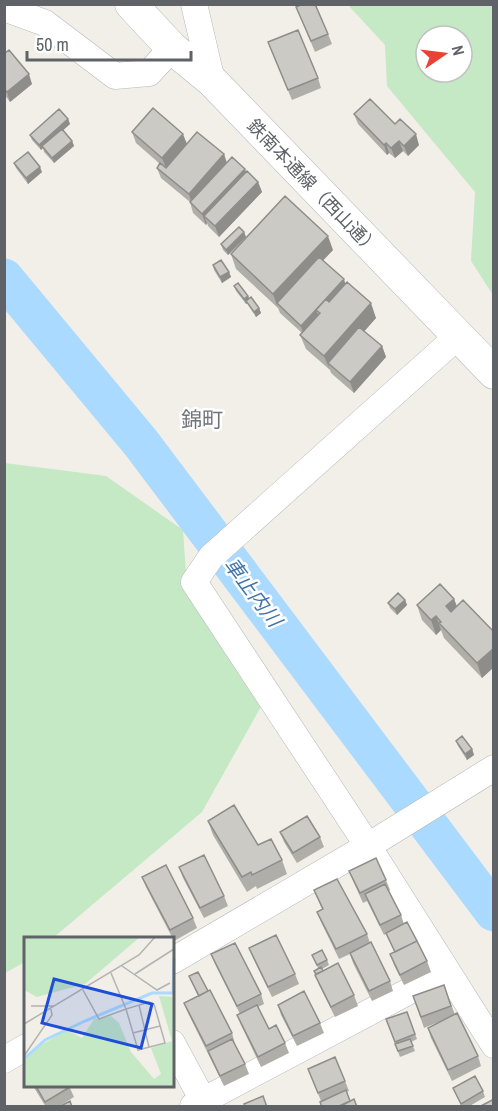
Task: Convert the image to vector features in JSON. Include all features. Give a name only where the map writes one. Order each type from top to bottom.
[{"type":"street","name":"鉄南本通線（西山通）","points":[[131,4],[172,48],[212,81],[494,373]]},
{"type":"street","points":[[194,4],[212,81]]},
{"type":"street","points":[[4,8],[45,23],[115,76],[149,74],[172,48]]},
{"type":"street","points":[[457,337],[211,557],[194,582],[368,846],[494,1045]]},
{"type":"street","points":[[174,960],[368,846],[494,768]]},
{"type":"street","points":[[174,1047],[201,1105],[447,971]]},
{"type":"street","points":[[4,1060],[24,1048]]},
{"type":"green space","points":[[348,5],[493,5],[493,295],[471,261],[475,192],[387,86],[385,45]]},
{"type":"green space","points":[[5,463],[106,476],[183,530],[187,589],[263,703],[202,812],[54,937],[24,937],[24,963],[5,973]]},
{"type":"building","points":[[303,4],[315,4],[328,34],[311,41],[296,7]]},
{"type":"building","points":[[298,30],[318,78],[288,90],[268,42]]},
{"type":"building","points":[[9,50],[29,74],[7,92],[4,89],[4,54]]},
{"type":"building","points":[[370,99],[395,124],[400,119],[416,134],[404,146],[399,141],[391,148],[386,143],[384,145],[354,114]]},
{"type":"building","points":[[153,108],[183,134],[162,158],[132,132]]},
{"type":"building","points":[[59,109],[68,119],[39,145],[30,135]]},
{"type":"building","points":[[62,129],[72,141],[52,158],[42,146]]},
{"type":"building","points":[[197,132],[224,154],[189,194],[157,168],[160,163],[166,168]]},
{"type":"building","points":[[28,152],[40,167],[26,178],[14,163]]},
{"type":"building","points":[[232,157],[245,169],[202,214],[190,202]]},
{"type":"building","points":[[247,171],[258,182],[215,226],[204,216]]},
{"type":"building","points":[[285,196],[328,236],[273,294],[231,254]]},
{"type":"building","points":[[239,227],[244,232],[226,250],[221,244]]},
{"type":"building","points":[[319,257],[344,279],[301,326],[277,303]]},
{"type":"building","points":[[221,260],[229,272],[220,277],[213,265]]},
{"type":"building","points":[[347,282],[371,303],[324,356],[300,335],[320,313],[316,310],[326,299],[329,302]]},
{"type":"building","points":[[238,283],[248,296],[244,299],[234,286]]},
{"type":"building","points":[[251,297],[259,308],[254,312],[246,301]]},
{"type":"building","points":[[359,327],[382,346],[350,382],[328,363]]},
{"type":"building","points":[[440,584],[454,599],[446,606],[451,612],[463,600],[494,632],[494,648],[477,663],[439,623],[441,622],[436,616],[431,620],[417,605]]},
{"type":"building","points":[[398,593],[405,600],[395,609],[388,603]]},
{"type":"building","points":[[462,736],[472,749],[465,754],[456,741]]},
{"type":"building","points":[[234,805],[258,845],[271,839],[282,860],[252,875],[251,872],[242,877],[208,821]]},
{"type":"building","points":[[307,816],[320,837],[293,853],[280,832]]},
{"type":"building","points":[[204,855],[224,896],[200,908],[179,867]]},
{"type":"building","points":[[376,858],[386,880],[360,893],[349,871]]},
{"type":"building","points":[[166,865],[193,918],[170,930],[142,877]]},
{"type":"building","points":[[337,879],[367,934],[336,949],[317,912],[323,909],[314,890]]},
{"type":"building","points":[[385,884],[401,915],[380,925],[365,894]]},
{"type":"building","points":[[407,922],[417,941],[395,952],[386,933]]},
{"type":"building","points":[[276,935],[295,974],[268,987],[249,948]]},
{"type":"building","points":[[417,941],[427,961],[400,975],[390,954]]},
{"type":"building","points":[[371,942],[390,981],[369,991],[350,953]]},
{"type":"building","points":[[235,943],[261,994],[237,1006],[211,954]]},
{"type":"building","points":[[322,950],[327,960],[317,965],[312,955]]},
{"type":"building","points":[[338,963],[354,995],[331,1007],[315,975]]},
{"type":"building","points":[[321,967],[323,971],[316,974],[314,971]]},
{"type":"building","points":[[198,972],[208,991],[199,996],[189,976]]},
{"type":"building","points":[[444,985],[451,1006],[421,1017],[413,996]]},
{"type":"building","points":[[210,990],[232,1033],[206,1046],[184,1003]]},
{"type":"building","points":[[304,991],[320,1023],[293,1036],[278,1005]]},
{"type":"building","points":[[257,1005],[269,1029],[276,1025],[285,1043],[258,1057],[237,1015]]},
{"type":"building","points":[[407,1012],[415,1034],[395,1042],[386,1019]]},
{"type":"building","points":[[457,1013],[478,1056],[448,1070],[428,1028]]},
{"type":"building","points":[[232,1039],[245,1064],[220,1076],[208,1051]]},
{"type":"building","points":[[410,1039],[413,1046],[398,1051],[395,1044]]},
{"type":"building","points":[[335,1057],[345,1081],[318,1093],[308,1069]]},
{"type":"building","points":[[475,1076],[483,1091],[461,1104],[453,1088]]},
{"type":"building","points":[[37,1087],[70,1087],[45,1102]]},
{"type":"building","points":[[346,1090],[350,1101],[337,1107],[322,1107],[320,1102]]},
{"type":"building","points":[[263,1096],[267,1107],[245,1107],[244,1104]]},
{"type":"building","points":[[354,1099],[357,1107],[339,1107]]},
{"type":"building","points":[[494,1099],[494,1107],[479,1107]]},
{"type":"building","points":[[70,1101],[72,1107],[59,1107]]},
{"type":"waterway","name":"車止内川","points":[[4,278],[141,443],[494,912]]},
{"type":"district","name":"錦町","points":[[202,420]]}]
